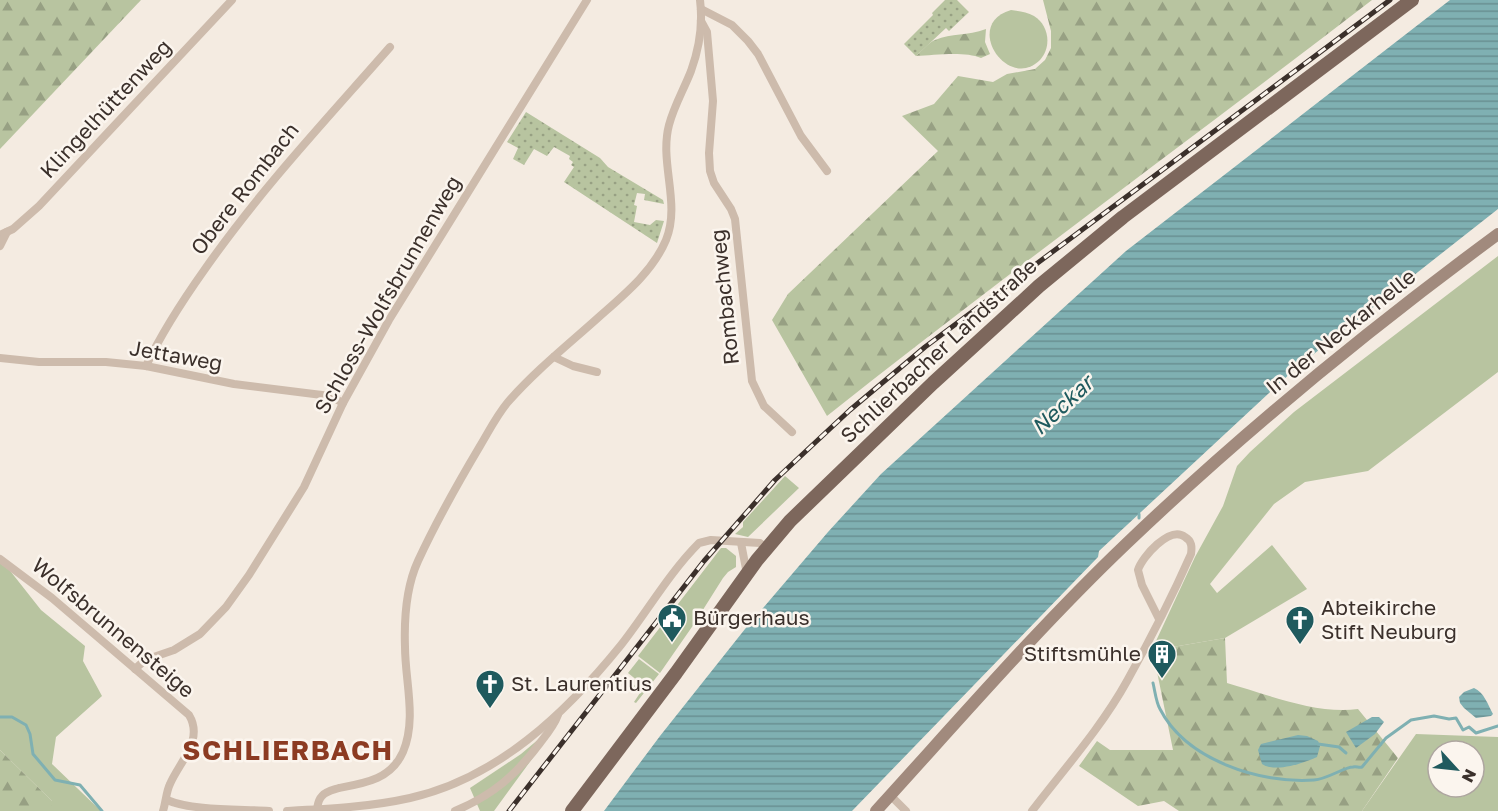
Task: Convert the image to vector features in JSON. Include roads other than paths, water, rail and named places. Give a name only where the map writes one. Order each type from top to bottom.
[{"type":"main road","name":"Schlierbacher Landstraße","points":[[572,811],[766,548],[824,486],[1039,286],[1123,217],[1412,0]]},
{"type":"main road","name":"In der Neckarhelle","points":[[876,811],[1084,585],[1212,464],[1365,337],[1498,234]]},
{"type":"street","name":"Klingelhüttenweg","points":[[3,234],[34,210],[64,181],[232,0]]},
{"type":"street","name":"Schloss-Wolfsbrunnenweg","points":[[135,669],[145,660],[174,650],[192,639],[226,607],[272,540],[293,506],[343,403],[389,320],[587,0]]},
{"type":"street","name":"Rombachweg","points":[[701,4],[701,21],[707,32],[713,101],[710,171],[714,183],[735,219],[752,381],[764,406],[792,432]]},
{"type":"street","name":"Rombachweg","points":[[701,4],[732,25],[748,40],[758,54],[801,136],[827,171]]},
{"type":"street","points":[[317,809],[321,797],[328,792],[382,777],[392,770],[403,752],[410,723],[405,647],[409,586],[418,560],[458,483],[506,404],[531,378],[643,276],[665,243],[671,209],[666,161],[667,136],[671,116],[695,57],[701,21]]},
{"type":"street","name":"Obere Rombach","points":[[146,366],[178,308],[230,233],[315,129],[390,47]]},
{"type":"street","points":[[0,246],[3,234]]},
{"type":"street","points":[[554,357],[573,366],[597,372]]},
{"type":"street","name":"Jettaweg","points":[[0,358],[39,362],[106,362],[146,366],[234,384],[330,396],[343,403]]},
{"type":"street","points":[[1032,811],[1128,680],[1159,619],[1191,554],[1191,544],[1182,535],[1172,534],[1139,566],[1138,574],[1142,585],[1159,619]]},
{"type":"street","points":[[287,811],[386,803],[451,786],[508,754],[584,688],[607,662],[699,543],[711,540],[760,543],[766,548]]},
{"type":"street","points":[[741,543],[747,574]]},
{"type":"street","name":"Wolfsbrunnensteige","points":[[0,559],[52,598],[189,715],[195,729],[193,741],[169,786],[163,811]]},
{"type":"street","points":[[455,811],[499,788],[513,776],[551,729],[559,712]]},
{"type":"street","points":[[891,795],[906,811]]},
{"type":"street","points":[[167,800],[185,806],[269,811]]},
{"type":"water","name":"Neckar","points":[[1450,0],[1498,0],[1498,209],[1296,368],[1099,551],[1098,557],[852,811],[604,811],[745,629],[881,474],[1126,251]]},
{"type":"water","points":[[1474,688],[1485,699],[1493,714],[1491,716],[1476,718],[1460,703],[1459,697]]},
{"type":"water","points":[[1372,717],[1379,717],[1384,722],[1375,734],[1356,748],[1346,732]]},
{"type":"water","points":[[1298,735],[1318,741],[1320,746],[1317,757],[1282,767],[1274,768],[1262,764],[1258,750],[1261,744]]},
{"type":"waterway","points":[[1153,683],[1160,709],[1172,727],[1187,742],[1226,765],[1271,778],[1314,780],[1349,768],[1362,767],[1386,738],[1411,720],[1434,716],[1456,718],[1463,730],[1469,727],[1476,733],[1498,726]]},
{"type":"waterway","name":"SCHLIERBACH","points":[[0,717],[12,717],[26,725],[33,754],[55,780],[80,785],[102,811]]},
{"type":"waterway","points":[[1318,744],[1339,747],[1346,753]]},
{"type":"railway","points":[[509,811],[704,561],[775,480],[850,410],[925,347],[1390,0]]},
{"type":"place","name":"Bürgerhaus","points":[[672,644]]},
{"type":"place","name":"Abteikirche Stift Neuburg","points":[[1300,646]]},
{"type":"place","name":"Stiftsmühle","points":[[1162,680]]},
{"type":"place","name":"St. Laurentius","points":[[490,710]]},
{"type":"district","name":"SCHLIERBACH","points":[[288,751]]}]
